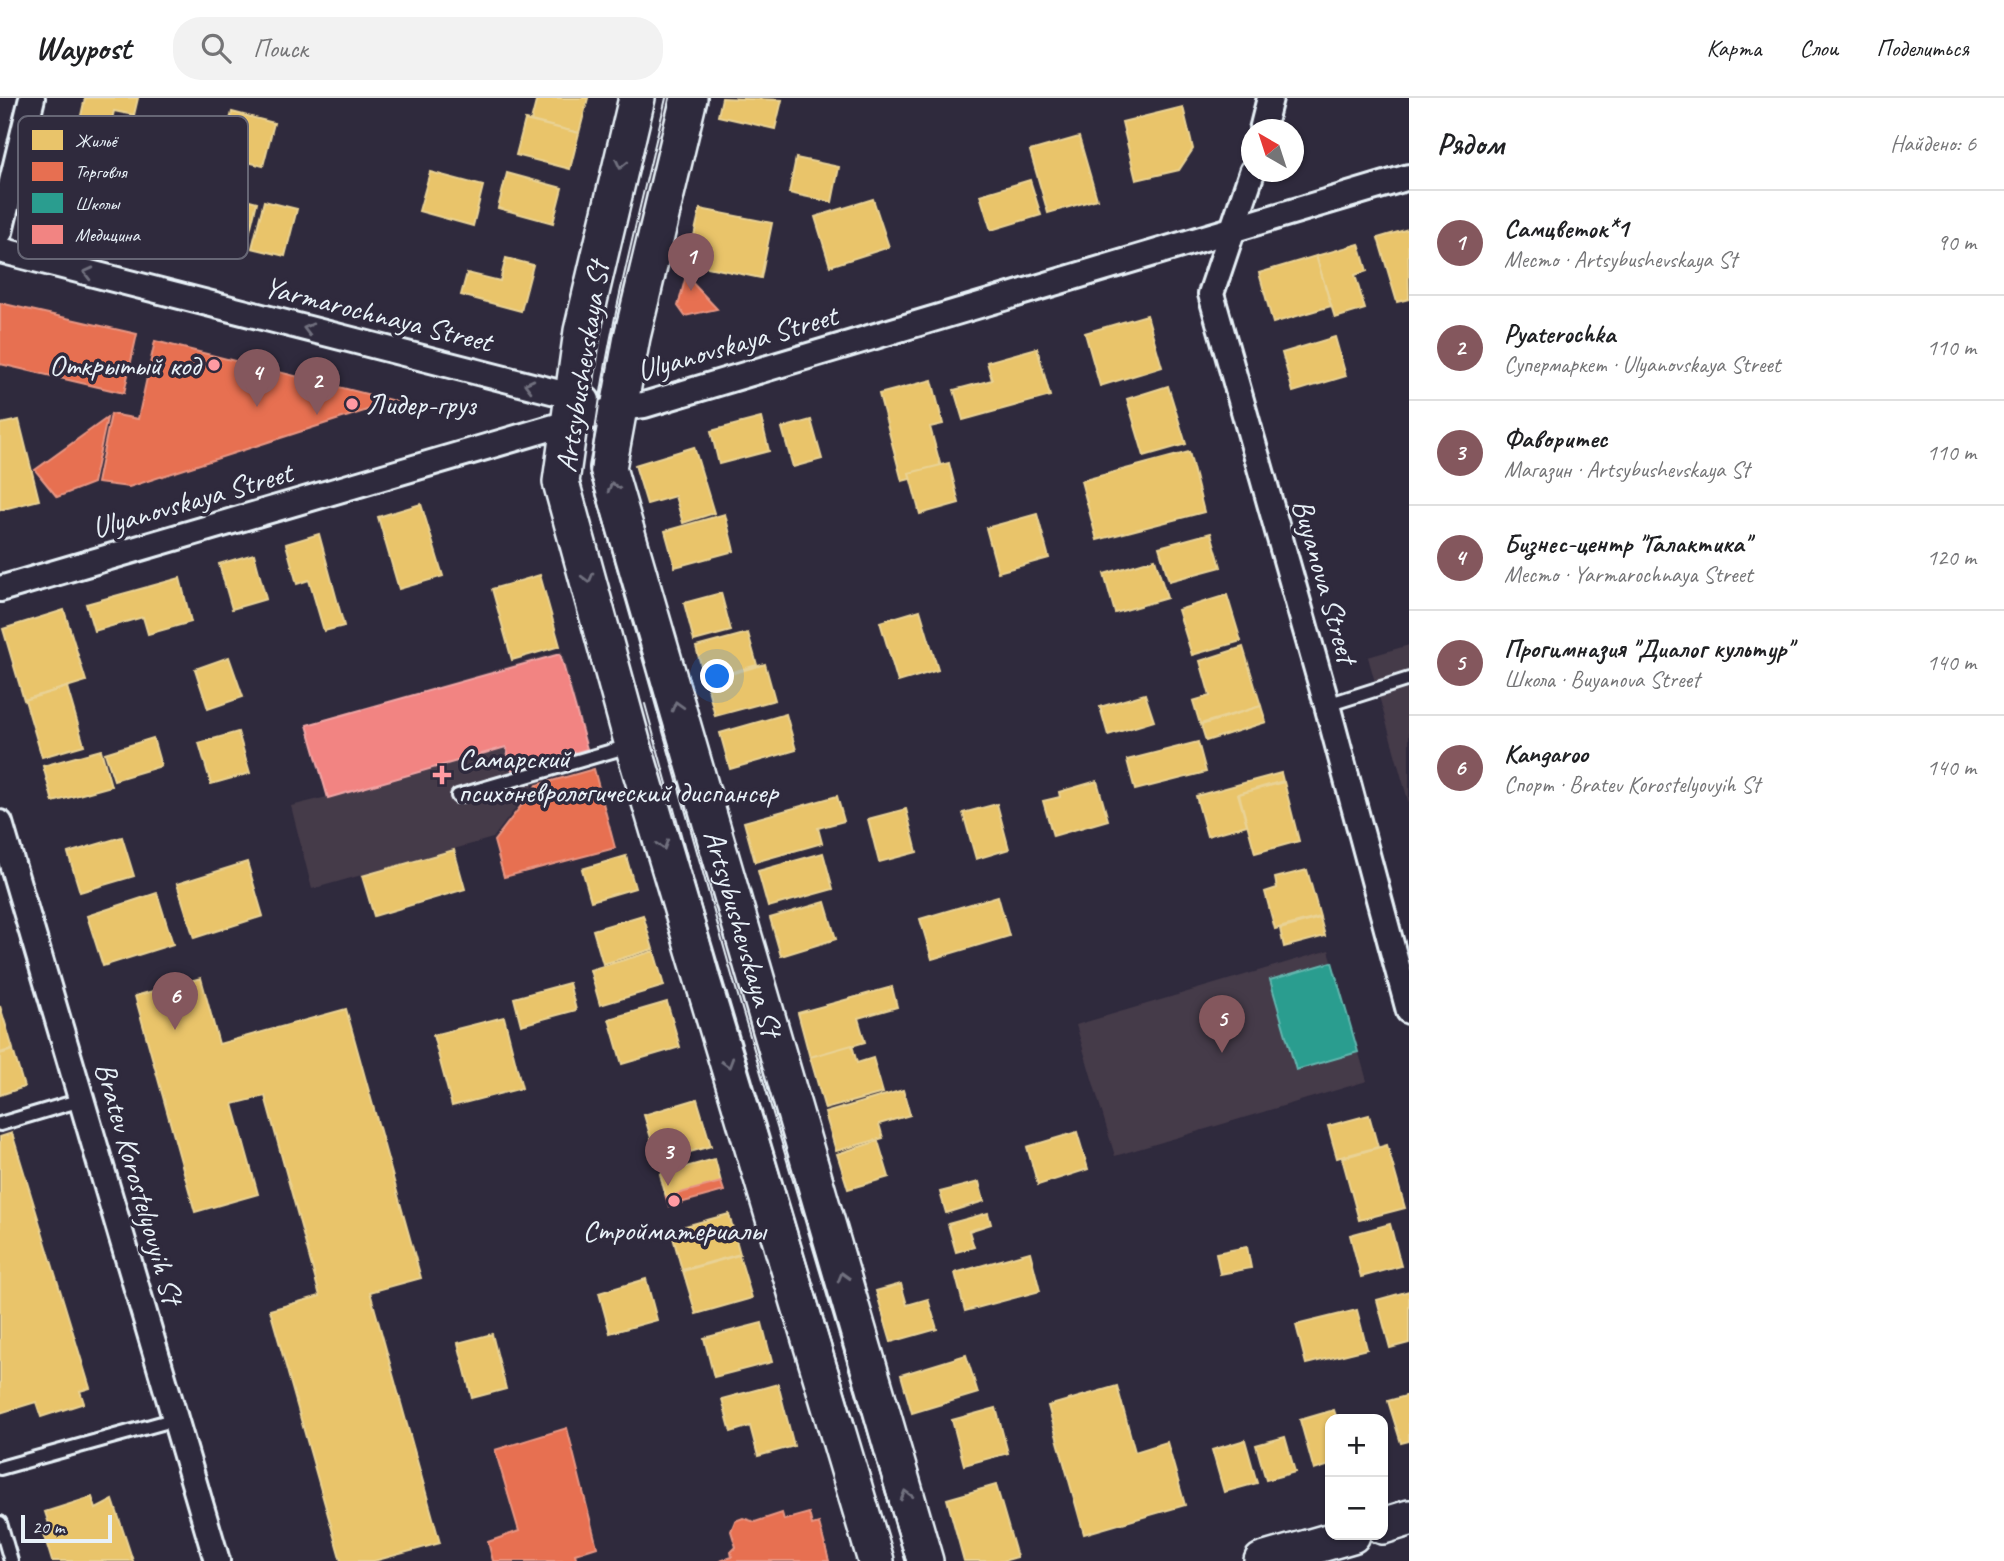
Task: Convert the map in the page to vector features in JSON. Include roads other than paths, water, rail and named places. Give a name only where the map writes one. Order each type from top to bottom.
[{"type":"main road","name":"Artsybushevskaya St","points":[[637,98],[582,331],[561,482],[633,745],[876,1561]]},
{"type":"main road","name":"Artsybushevskaya St","points":[[688,98],[632,337],[608,468],[925,1561]]},
{"type":"main road","points":[[1388,1524],[1409,1518]]},
{"type":"main road","points":[[1262,1561],[1335,1540]]},
{"type":"street","points":[[28,116],[32,98]]},
{"type":"street","points":[[1265,119],[1270,98]]},
{"type":"street","points":[[0,232],[18,157]]},
{"type":"street","name":"Ulyanovskaya Street","points":[[619,408],[644,405],[1409,177]]},
{"type":"street","name":"Buyanova Street","points":[[1249,182],[1211,294],[1328,705],[1409,1011]]},
{"type":"street","name":"Yarmarochnaya Street","points":[[0,250],[18,255]]},
{"type":"street","name":"Yarmarochnaya Street","points":[[32,259],[570,410],[619,408]]},
{"type":"street","name":"Ulyanovskaya Street","points":[[0,589],[570,410]]},
{"type":"street","name":"Bratev Korostelyovyih St","points":[[0,823],[217,1561]]},
{"type":"lane","points":[[1328,705],[1409,679]]},
{"type":"lane","points":[[458,796],[633,745]]},
{"type":"lane","points":[[0,1124],[81,1100]]},
{"type":"lane","points":[[0,1468],[176,1419]]},
{"type":"lane","points":[[0,1523],[11,1561]]},
{"type":"tram line","points":[[666,98],[612,331],[590,473],[731,972],[906,1561]]},
{"type":"tram line","points":[[645,704],[720,976],[855,1423]]},
{"type":"place","name":"Самцветок*1","points":[[691,291]]},
{"type":"place","name":"Открытый код","points":[[214,365]]},
{"type":"place","name":"Лидер-груз","points":[[352,404]]},
{"type":"place","name":"Бизнес-центр \"Галактика\"","points":[[257,407]]},
{"type":"place","name":"Pyaterochka","points":[[317,415]]},
{"type":"place","name":"Самарский психоневрологический диспансер","points":[[442,775]]},
{"type":"place","name":"Kangaroo","points":[[175,1030]]},
{"type":"place","name":"Прогимназия \"Диалог культур\"","points":[[1222,1053]]},
{"type":"place","name":"Фаворитес","points":[[668,1186]]},
{"type":"place","name":"Стройматериалы","points":[[674,1201]]}]
